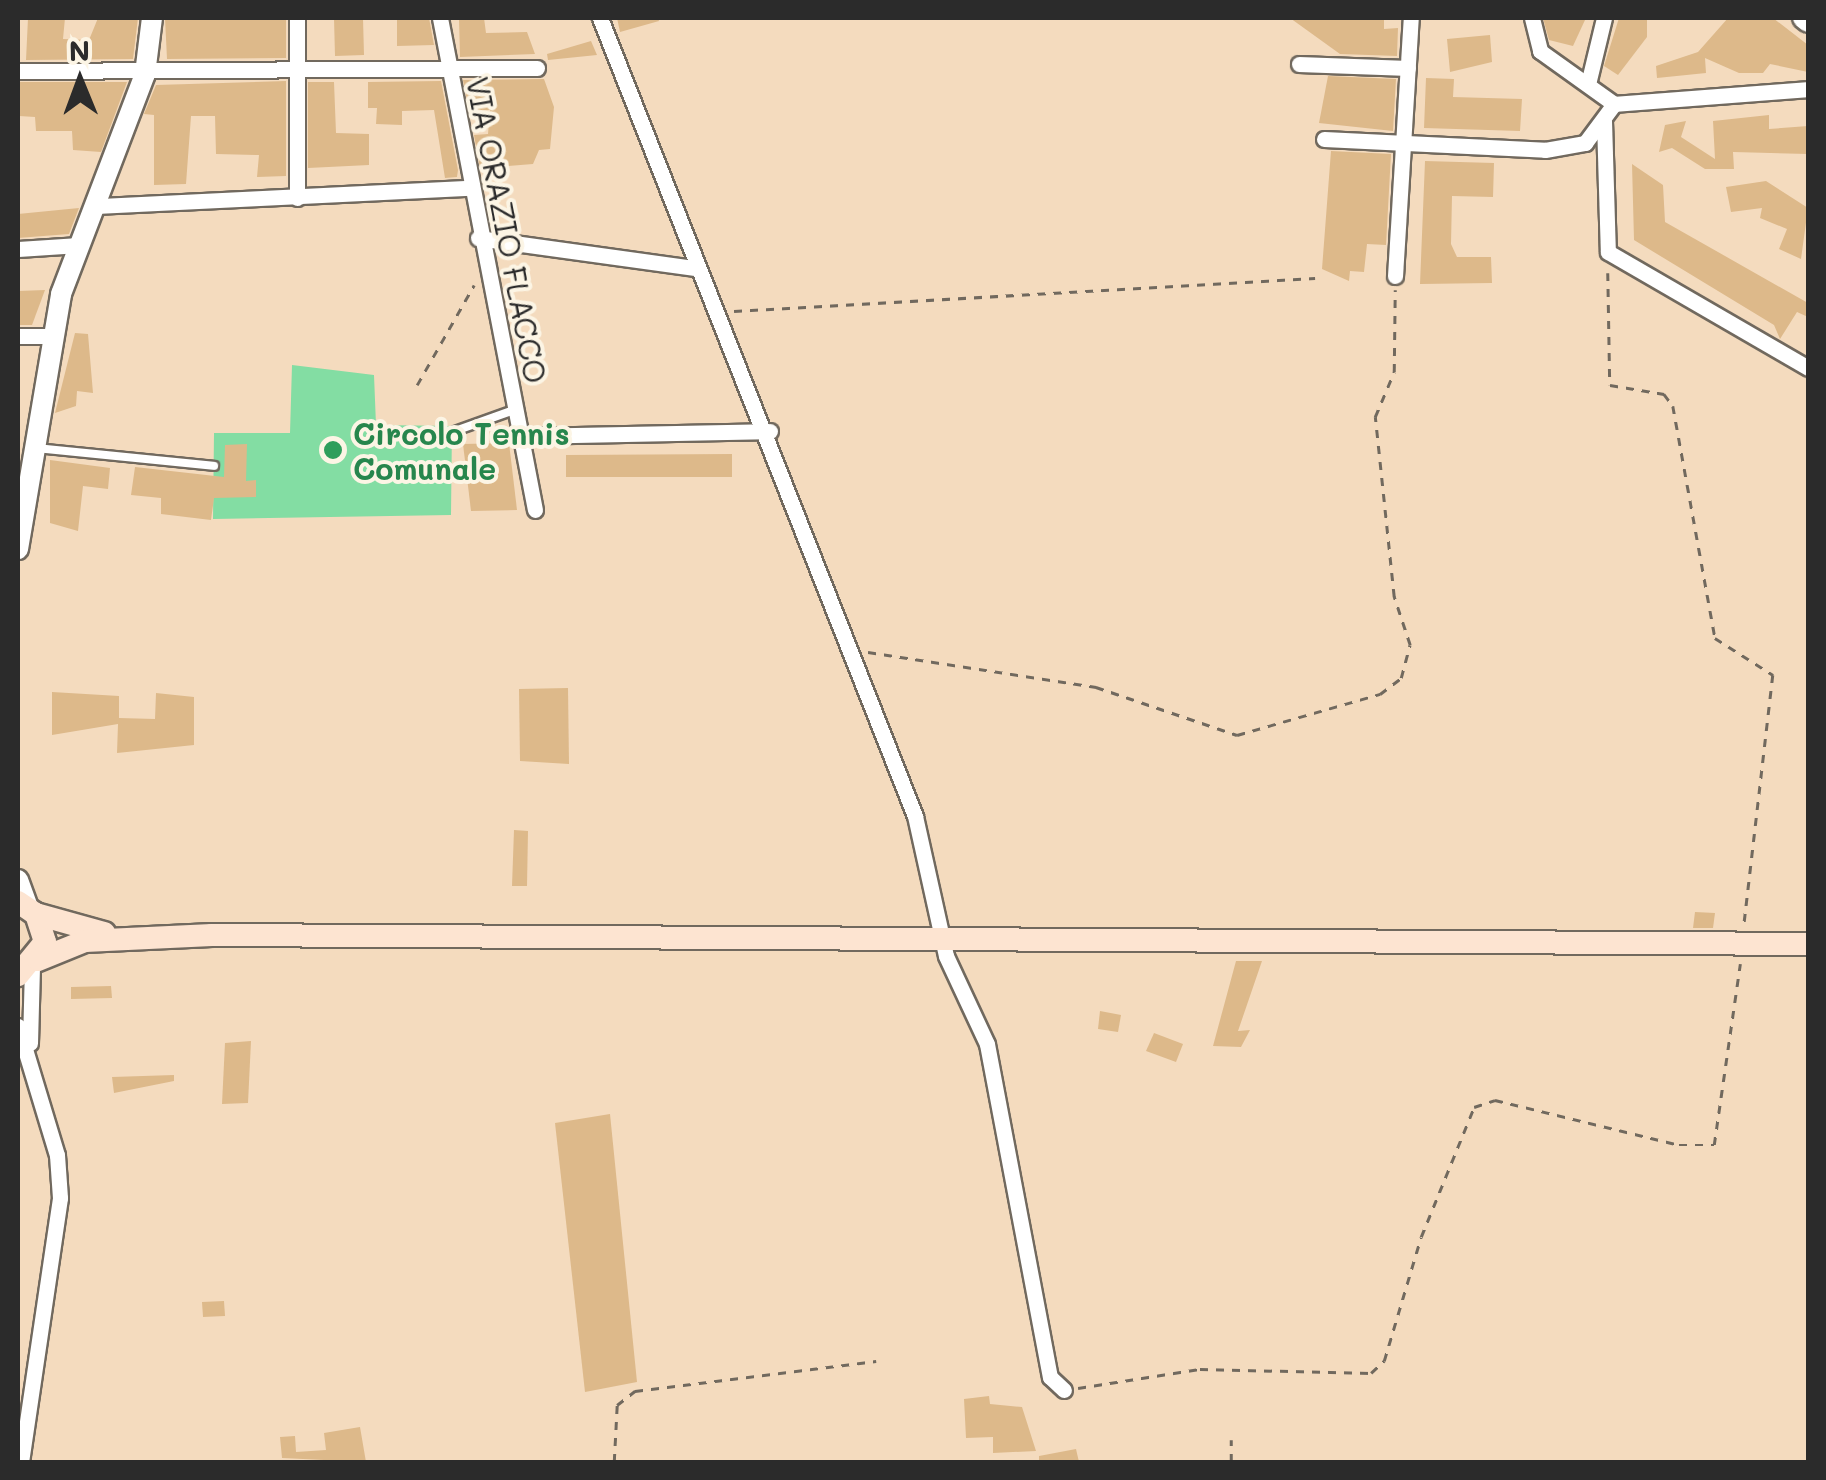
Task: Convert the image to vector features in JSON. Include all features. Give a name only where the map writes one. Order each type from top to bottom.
[{"type":"main road","points":[[27,908],[122,936],[1808,944]]},
{"type":"main road","points":[[27,908],[44,933],[29,967]]},
{"type":"main road","points":[[29,967],[122,936]]},
{"type":"street","points":[[18,549],[51,336],[80,245],[145,74],[152,18]]},
{"type":"street","points":[[297,18],[298,198]]},
{"type":"street","name":"VIA ORAZIO FLACCO","points":[[440,18],[468,188],[535,510]]},
{"type":"street","points":[[600,18],[631,110],[713,312],[770,430],[842,648],[915,816],[942,939],[988,1044],[1050,1377],[1064,1390]]},
{"type":"street","points":[[1532,18],[1540,51],[1588,80],[1614,104],[1808,88]]},
{"type":"street","points":[[1588,80],[1604,18]]},
{"type":"street","points":[[1395,276],[1408,19]]},
{"type":"street","points":[[1299,64],[1408,68]]},
{"type":"street","points":[[18,71],[145,74],[537,68]]},
{"type":"street","points":[[1324,139],[1545,150],[1585,142],[1614,104]]},
{"type":"street","points":[[1604,121],[1608,252],[1808,368]]},
{"type":"street","points":[[98,206],[468,188]]},
{"type":"street","points":[[478,238],[695,268]]},
{"type":"street","points":[[18,249],[80,245]]},
{"type":"street","points":[[18,336],[51,336]]},
{"type":"street","points":[[519,436],[770,430]]},
{"type":"street","points":[[18,880],[27,908]]},
{"type":"street","points":[[29,967],[31,1067]]},
{"type":"street","points":[[18,1026],[60,1198],[21,1462]]},
{"type":"lane","points":[[455,431],[514,410]]},
{"type":"lane","points":[[31,448],[214,466]]},
{"type":"path","points":[[417,385],[484,266]]},
{"type":"path","points":[[842,648],[1096,687],[1237,735],[1380,694],[1400,678],[1410,645],[1394,598],[1374,417],[1394,372],[1395,276]]},
{"type":"path","points":[[713,312],[1315,278]]},
{"type":"path","points":[[614,1462],[616,1406],[634,1391],[876,1361]]},
{"type":"path","points":[[1231,1440],[1231,1462]]},
{"type":"green space","name":"Circolo Tennis Comunale","points":[[292,365],[374,375],[376,425],[452,426],[451,515],[213,519],[214,433],[290,433]]},
{"type":"building","points":[[28,18],[65,18],[63,39],[89,40],[98,18],[138,18],[133,59],[26,60]]},
{"type":"building","points":[[165,18],[286,18],[286,58],[167,59]]},
{"type":"building","points":[[334,18],[363,18],[364,55],[335,56]]},
{"type":"building","points":[[397,18],[429,18],[434,45],[397,46]]},
{"type":"building","points":[[459,18],[484,18],[486,33],[527,32],[535,54],[460,57]]},
{"type":"building","points":[[617,18],[658,18],[659,21],[620,32]]},
{"type":"building","points":[[1290,18],[1384,18],[1384,29],[1398,28],[1397,56],[1340,54]]},
{"type":"building","points":[[1543,18],[1585,20],[1573,46],[1549,40]]},
{"type":"building","points":[[1619,18],[1647,18],[1647,37],[1618,75],[1604,66]]},
{"type":"building","points":[[1728,18],[1773,18],[1808,45],[1808,72],[1770,64],[1763,73],[1739,73],[1705,58],[1706,73],[1657,78],[1656,66],[1698,52]]},
{"type":"building","points":[[1490,35],[1492,62],[1450,72],[1447,39]]},
{"type":"building","points":[[591,41],[597,55],[548,60],[547,54]]},
{"type":"building","points":[[1328,76],[1396,79],[1393,131],[1319,123]]},
{"type":"building","points":[[1426,78],[1454,79],[1453,97],[1522,99],[1520,131],[1424,128]]},
{"type":"building","points":[[544,79],[554,107],[550,149],[539,150],[533,164],[480,168],[474,135],[488,134],[490,110],[469,110],[463,80]]},
{"type":"building","points":[[286,81],[286,176],[257,177],[259,155],[216,154],[215,116],[191,116],[186,184],[154,185],[154,115],[144,114],[156,85]]},
{"type":"building","points":[[441,81],[457,177],[445,178],[434,110],[402,111],[402,125],[376,124],[377,108],[368,108],[368,82]]},
{"type":"building","points":[[20,82],[127,82],[101,152],[73,150],[72,131],[36,131],[35,117],[19,116]]},
{"type":"building","points":[[308,82],[334,82],[336,133],[369,134],[369,165],[308,168]]},
{"type":"building","points":[[1769,115],[1769,129],[1808,126],[1808,154],[1733,152],[1734,169],[1705,169],[1672,148],[1659,152],[1665,125],[1686,121],[1681,137],[1715,159],[1713,121]]},
{"type":"building","points":[[1331,151],[1391,154],[1386,245],[1367,244],[1364,272],[1350,271],[1349,281],[1322,269]]},
{"type":"building","points":[[1425,161],[1494,163],[1493,197],[1452,196],[1451,244],[1457,257],[1491,257],[1492,283],[1420,284]]},
{"type":"building","points":[[1632,164],[1663,185],[1665,222],[1808,303],[1808,317],[1797,312],[1780,339],[1774,325],[1634,240]]},
{"type":"building","points":[[1766,181],[1808,208],[1801,259],[1779,249],[1787,229],[1760,218],[1762,208],[1731,212],[1726,187]]},
{"type":"building","points":[[79,208],[69,234],[18,238],[18,214]]},
{"type":"building","points":[[45,290],[32,325],[18,325],[18,291]]},
{"type":"building","points":[[75,333],[88,334],[93,393],[77,391],[76,406],[55,413]]},
{"type":"building","points":[[509,443],[517,510],[471,511],[463,444]]},
{"type":"building","points":[[247,444],[246,481],[256,480],[256,497],[214,498],[211,520],[161,514],[161,498],[131,495],[135,467],[224,477],[225,445]]},
{"type":"building","points":[[732,454],[732,477],[566,477],[566,455]]},
{"type":"building","points":[[50,460],[110,468],[108,489],[83,486],[78,531],[50,523]]},
{"type":"building","points":[[568,688],[569,764],[520,761],[519,689]]},
{"type":"building","points":[[52,692],[119,696],[119,718],[155,719],[156,693],[194,697],[194,745],[117,753],[118,724],[52,735]]},
{"type":"building","points":[[514,830],[528,831],[527,886],[512,886]]},
{"type":"building","points":[[1695,912],[1715,913],[1713,928],[1693,928]]},
{"type":"building","points":[[1236,961],[1262,961],[1238,1031],[1250,1030],[1241,1047],[1213,1046]]},
{"type":"building","points":[[111,986],[112,998],[71,999],[71,987]]},
{"type":"building","points":[[1100,1011],[1121,1015],[1118,1032],[1098,1029]]},
{"type":"building","points":[[1154,1033],[1183,1044],[1176,1062],[1146,1051]]},
{"type":"building","points":[[251,1041],[248,1103],[222,1104],[225,1043]]},
{"type":"building","points":[[174,1075],[174,1081],[114,1093],[112,1077]]},
{"type":"building","points":[[610,1114],[637,1382],[585,1392],[555,1123]]},
{"type":"building","points":[[224,1301],[225,1316],[203,1317],[202,1302]]},
{"type":"building","points":[[989,1396],[990,1404],[1022,1407],[1036,1451],[993,1453],[993,1437],[966,1438],[964,1399]]},
{"type":"building","points":[[360,1427],[366,1462],[282,1458],[280,1437],[295,1436],[296,1452],[326,1450],[324,1433]]},
{"type":"building","points":[[1076,1449],[1079,1462],[1039,1462],[1039,1456]]},
{"type":"place","name":"Circolo Tennis Comunale","points":[[333,450]]}]
